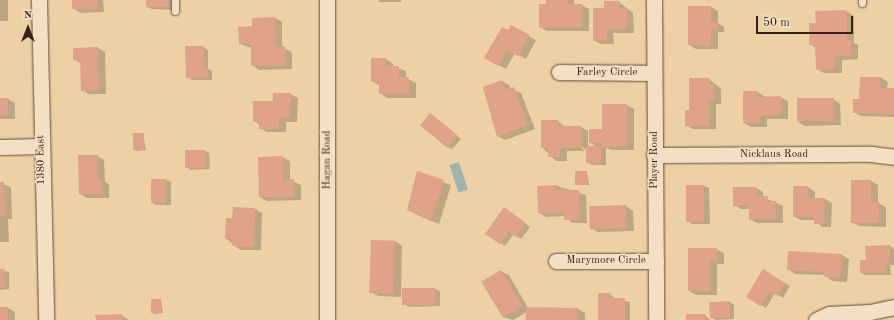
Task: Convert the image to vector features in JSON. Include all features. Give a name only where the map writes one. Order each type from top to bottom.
[{"type":"street","name":"1380 East","points":[[39,0],[46,320]]},
{"type":"street","name":"Hagan Road","points":[[327,0],[328,320]]},
{"type":"street","name":"Player Road","points":[[654,0],[656,320]]},
{"type":"street","name":"Farley Circle","points":[[559,72],[654,73]]},
{"type":"street","points":[[0,147],[42,146]]},
{"type":"street","name":"Nicklaus Road","points":[[654,155],[871,154],[894,157]]},
{"type":"street","name":"Marymore Circle","points":[[556,261],[656,261]]},
{"type":"street","points":[[816,320],[829,314],[870,312],[894,307]]},
{"type":"lane","points":[[175,0],[175,11]]},
{"type":"water","points":[[459,162],[468,190],[458,193],[449,165]]},
{"type":"building","points":[[72,0],[97,0],[97,9],[72,9]]},
{"type":"building","points":[[146,0],[168,0],[168,7],[146,7]]},
{"type":"building","points":[[546,0],[567,0],[567,4],[582,4],[582,27],[539,28],[539,4],[546,4]]},
{"type":"building","points":[[604,1],[619,1],[619,8],[627,8],[627,29],[607,30],[607,40],[593,41],[593,8],[604,8]]},
{"type":"building","points":[[688,6],[711,6],[711,22],[717,22],[717,29],[711,29],[711,46],[688,45]]},
{"type":"building","points":[[847,10],[847,40],[851,40],[851,56],[835,56],[835,69],[816,70],[815,45],[809,45],[809,23],[816,23],[815,11]]},
{"type":"building","points":[[275,17],[276,47],[285,46],[286,66],[251,66],[251,44],[239,44],[238,27],[252,26],[252,18]]},
{"type":"building","points":[[511,25],[530,35],[518,56],[507,50],[498,66],[484,58],[502,27],[508,30]]},
{"type":"building","points":[[185,46],[203,46],[204,67],[208,67],[208,78],[186,78]]},
{"type":"building","points":[[98,47],[99,91],[81,91],[80,60],[73,60],[73,48]]},
{"type":"building","points":[[371,58],[386,58],[386,66],[399,66],[399,77],[409,77],[409,94],[379,94],[379,82],[371,82]]},
{"type":"building","points":[[860,77],[881,77],[880,88],[894,88],[894,114],[853,113],[853,99],[859,99]]},
{"type":"building","points":[[689,78],[709,78],[709,84],[714,84],[714,100],[709,100],[709,126],[685,126],[685,110],[689,110]]},
{"type":"building","points":[[502,80],[506,90],[514,87],[528,125],[497,137],[483,87]]},
{"type":"building","points":[[743,91],[758,91],[758,97],[781,96],[781,115],[760,116],[760,123],[743,123]]},
{"type":"building","points":[[273,93],[291,93],[290,118],[279,118],[279,129],[259,129],[259,122],[253,122],[253,101],[273,101]]},
{"type":"building","points":[[0,98],[8,98],[8,115],[0,115]]},
{"type":"building","points":[[797,98],[834,98],[834,121],[797,121]]},
{"type":"building","points":[[602,104],[627,104],[627,146],[602,147],[602,143],[589,143],[589,129],[602,129]]},
{"type":"building","points":[[430,113],[457,135],[447,147],[420,125]]},
{"type":"building","points":[[541,120],[558,120],[558,126],[581,126],[581,148],[560,148],[560,157],[548,157],[548,148],[541,148]]},
{"type":"building","points":[[133,133],[144,133],[144,150],[133,150]]},
{"type":"building","points":[[586,146],[601,146],[601,163],[586,163]]},
{"type":"building","points":[[185,150],[205,150],[205,168],[185,168]]},
{"type":"building","points":[[78,155],[98,155],[98,179],[102,179],[102,194],[79,194]]},
{"type":"building","points":[[283,156],[283,180],[294,179],[294,197],[259,197],[258,157]]},
{"type":"building","points":[[417,171],[444,180],[431,221],[407,210]]},
{"type":"building","points":[[575,171],[587,171],[587,185],[575,185]]},
{"type":"building","points":[[151,179],[166,179],[166,203],[151,203]]},
{"type":"building","points":[[851,180],[871,180],[871,202],[879,202],[879,223],[851,223]]},
{"type":"building","points":[[0,182],[4,182],[5,215],[0,215]]},
{"type":"building","points":[[557,185],[557,190],[579,190],[580,220],[564,220],[564,213],[538,213],[537,186]]},
{"type":"building","points":[[686,185],[704,185],[704,222],[686,222]]},
{"type":"building","points":[[793,186],[808,186],[808,198],[825,198],[824,224],[814,224],[814,217],[793,217]]},
{"type":"building","points":[[733,187],[756,187],[756,196],[768,196],[768,201],[776,201],[776,219],[749,220],[749,205],[733,206]]},
{"type":"building","points":[[626,205],[627,228],[590,229],[589,206]]},
{"type":"building","points":[[233,207],[255,208],[254,247],[232,246],[232,239],[225,239],[226,218],[232,218]]},
{"type":"building","points":[[504,207],[526,223],[516,237],[509,232],[500,244],[485,234]]},
{"type":"building","points":[[371,240],[395,241],[393,294],[369,293]]},
{"type":"building","points":[[890,245],[890,262],[886,263],[886,273],[860,273],[860,260],[866,260],[865,246]]},
{"type":"building","points":[[688,248],[717,248],[717,261],[710,261],[710,291],[688,291]]},
{"type":"building","points":[[788,251],[842,254],[840,278],[824,277],[824,272],[787,270]]},
{"type":"building","points":[[0,269],[4,269],[5,287],[0,287]]},
{"type":"building","points":[[763,269],[785,283],[777,296],[770,291],[760,306],[746,297]]},
{"type":"building","points":[[501,270],[523,306],[503,318],[481,282]]},
{"type":"building","points":[[402,288],[435,288],[435,305],[402,305]]},
{"type":"building","points":[[598,293],[610,293],[610,298],[625,298],[625,320],[598,320]]},
{"type":"building","points":[[151,299],[161,299],[161,313],[151,313]]},
{"type":"building","points":[[729,301],[730,317],[710,318],[709,302]]},
{"type":"building","points":[[0,307],[8,307],[8,320],[0,320]]},
{"type":"building","points":[[526,307],[578,308],[578,320],[526,320]]},
{"type":"building","points":[[122,314],[122,320],[96,320],[95,315]]},
{"type":"building","points":[[686,314],[705,314],[705,320],[686,320]]}]
